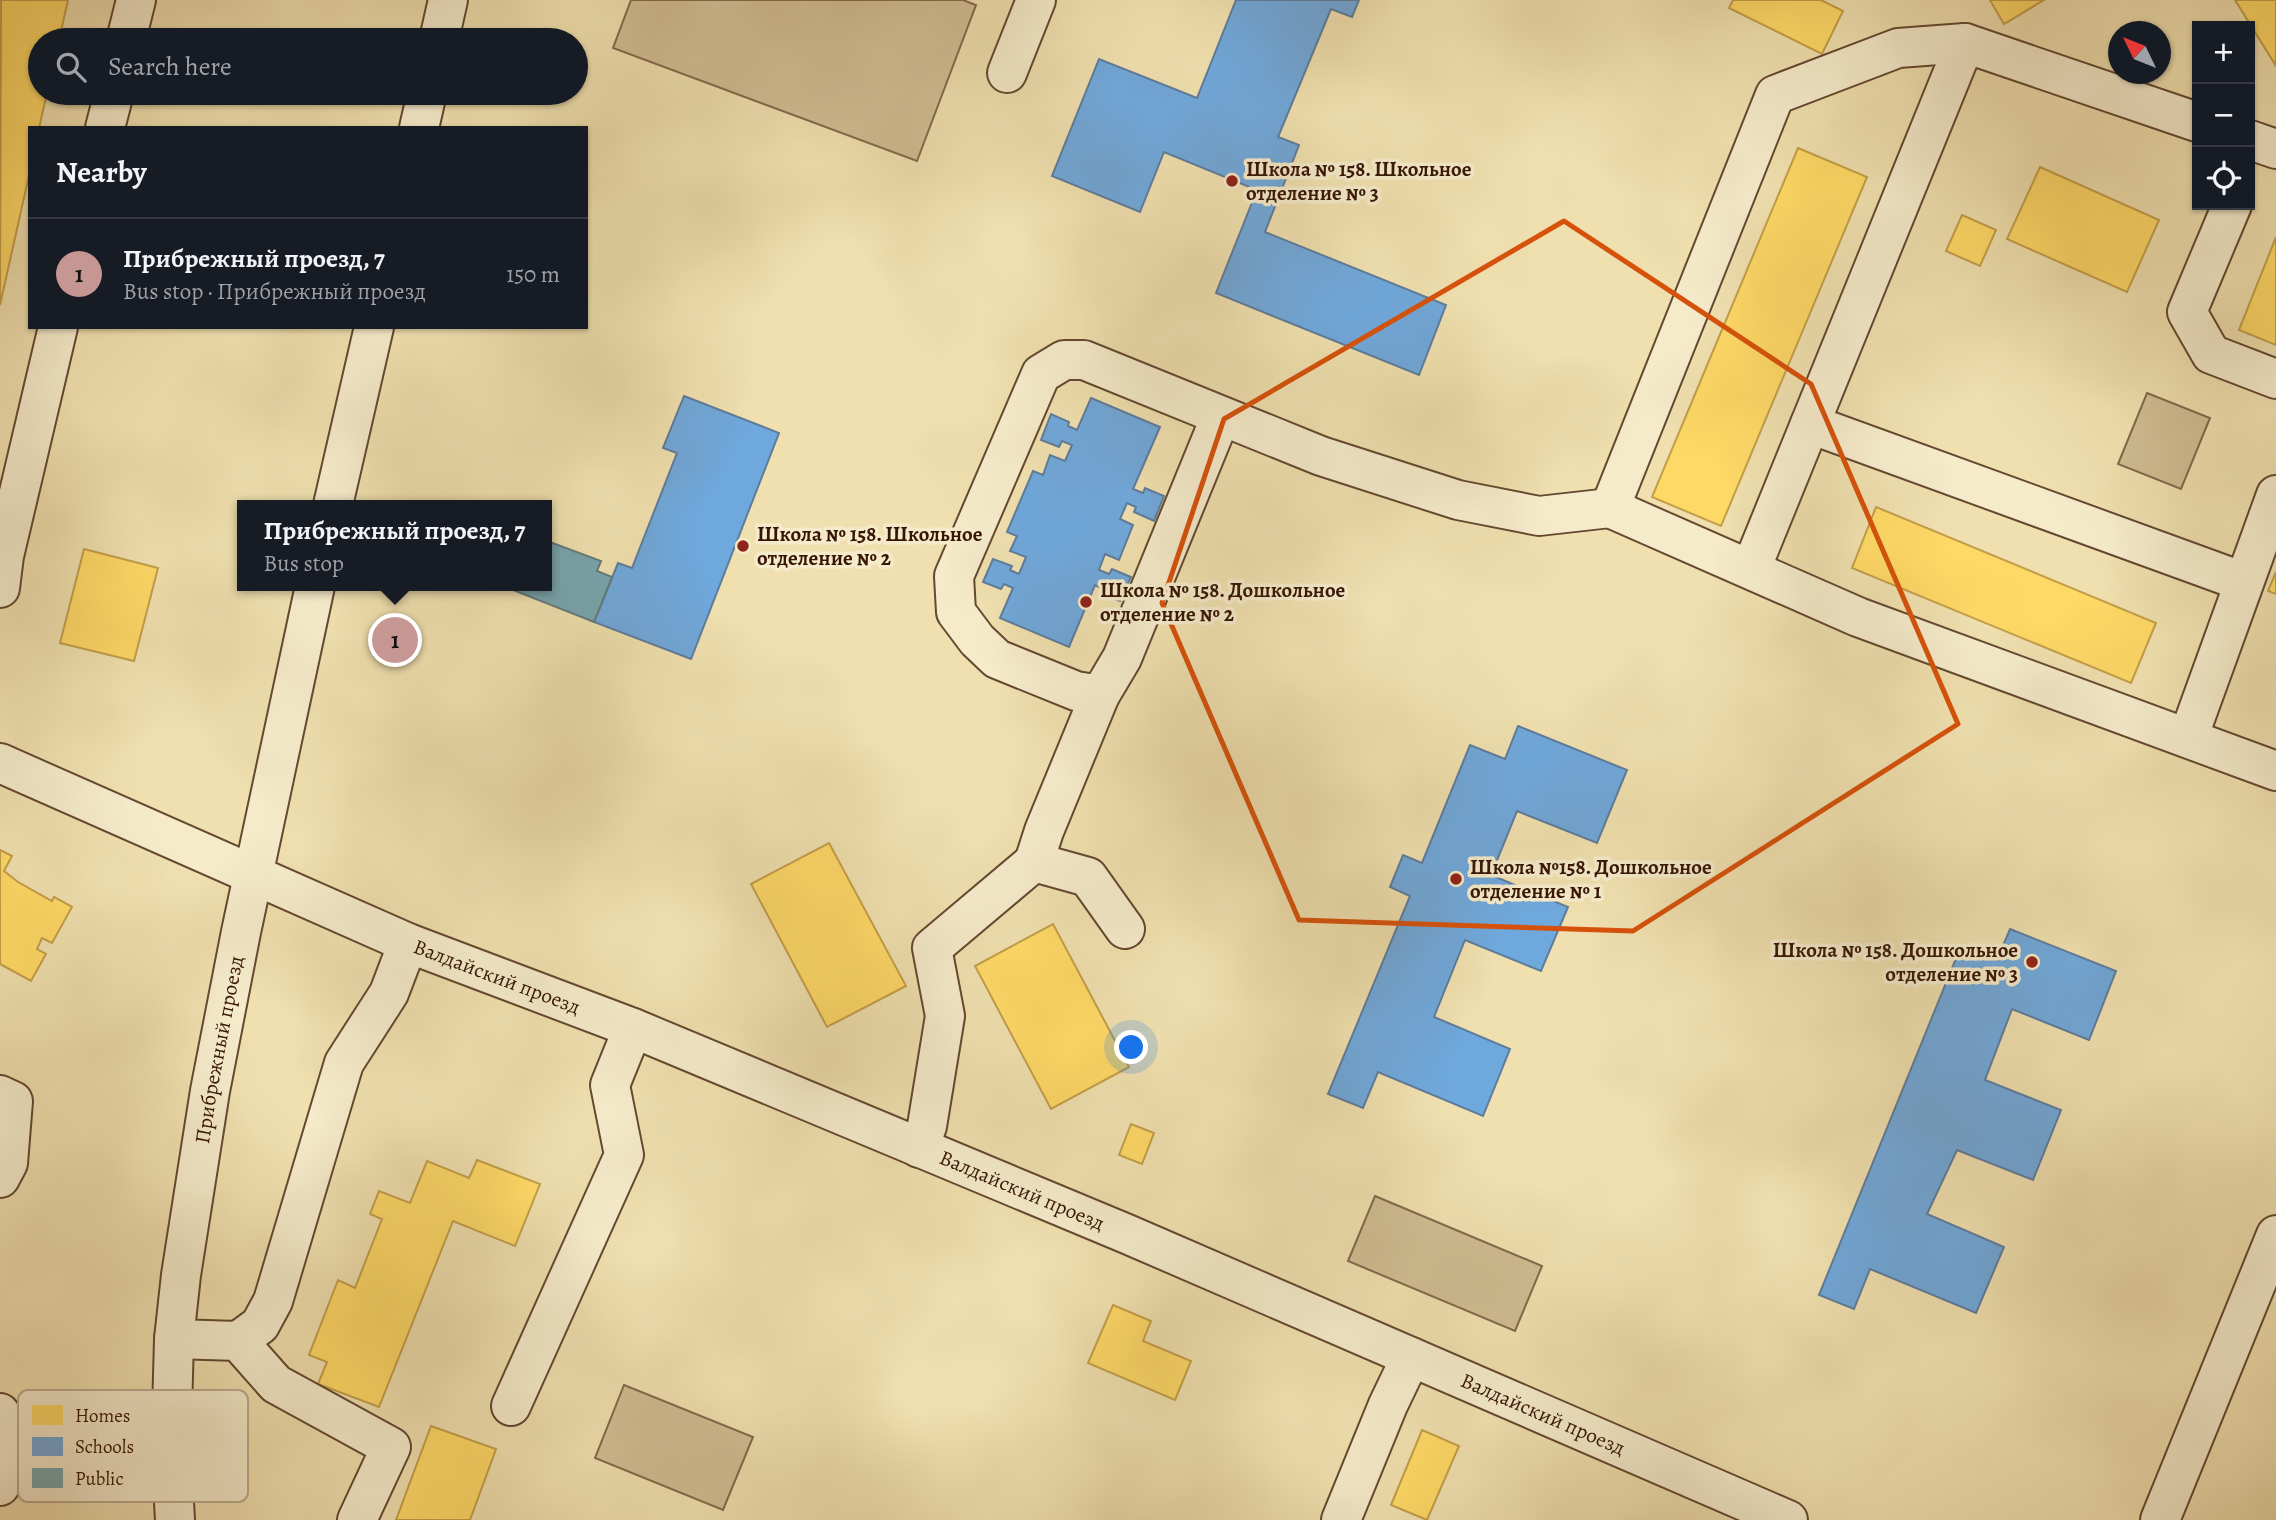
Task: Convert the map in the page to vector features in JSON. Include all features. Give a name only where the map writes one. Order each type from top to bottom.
[{"type":"street","points":[[129,28],[136,0]]},
{"type":"street","points":[[442,28],[448,0]]},
{"type":"street","points":[[1007,73],[1036,0]]},
{"type":"street","points":[[1751,569],[1965,43]]},
{"type":"street","points":[[1610,508],[1774,95],[1898,48],[1965,43],[2192,120]]},
{"type":"street","points":[[106,126],[111,105]]},
{"type":"street","points":[[419,126],[424,105]]},
{"type":"street","points":[[2230,210],[2187,312],[2211,354],[2276,379]]},
{"type":"street","points":[[0,588],[4,556],[58,329]]},
{"type":"street","points":[[334,500],[374,329]]},
{"type":"street","points":[[1100,695],[1076,691],[997,659],[977,640],[956,612],[954,576],[1041,374],[1064,360],[1084,360],[1321,456],[1458,500],[1539,516],[1610,508],[1858,617],[2276,771]]},
{"type":"street","points":[[919,1148],[927,1126],[945,1016],[932,948],[1034,862],[1100,695],[1122,658],[1221,416]]},
{"type":"street","points":[[1810,424],[2244,582]]},
{"type":"street","points":[[2188,738],[2276,495]]},
{"type":"street","name":"Прибрежный проезд","points":[[173,1390],[174,1339],[181,1275],[210,1091],[252,875],[313,591]]},
{"type":"street","name":"Валдайский проезд","points":[[0,763],[408,943],[633,1028],[1127,1234],[1788,1520]]},
{"type":"street","points":[[1034,862],[1088,877],[1125,929]]},
{"type":"street","points":[[174,1339],[237,1341],[260,1325],[273,1301],[344,1063],[389,993],[408,943]]},
{"type":"street","points":[[511,1406],[624,1155],[610,1085],[633,1028]]},
{"type":"street","points":[[0,1095],[13,1101],[8,1163],[0,1178]]},
{"type":"street","points":[[2160,1520],[2276,1235]]},
{"type":"street","points":[[237,1341],[276,1384],[391,1447],[357,1520]]},
{"type":"street","points":[[1341,1520],[1388,1405],[1411,1357]]},
{"type":"street","points":[[0,1486],[10,1428]]},
{"type":"street","name":"Прибрежный проезд","points":[[174,1502],[175,1520]]},
{"type":"highlighted area","points":[[1564,221],[1811,384],[1958,724],[1633,931],[1299,920],[1162,603],[1224,419]]},
{"type":"shaded area","points":[[631,0],[963,0],[976,5],[917,161],[613,48]]},
{"type":"shaded area","points":[[2147,393],[2210,418],[2181,489],[2118,464]]},
{"type":"shaded area","points":[[1375,1196],[1542,1266],[1515,1331],[1348,1261]]},
{"type":"shaded area","points":[[624,1385],[753,1437],[723,1510],[595,1458]]},
{"type":"building: Homes","points":[[1,0],[68,0],[62,28],[28,28],[28,105],[44,105],[39,126],[28,126],[28,180],[0,305]]},
{"type":"building: Homes","points":[[1733,0],[1821,0],[1843,11],[1822,54],[1729,8]]},
{"type":"building: Homes","points":[[1990,0],[2044,0],[2004,24]]},
{"type":"building: Homes","points":[[2235,0],[2276,0],[2276,66],[2255,32],[2255,21],[2248,21]]},
{"type":"building: Homes","points":[[1798,148],[1867,177],[1721,526],[1652,497]]},
{"type":"building: Homes","points":[[2040,167],[2159,220],[2127,292],[2007,239]]},
{"type":"building: Homes","points":[[1962,215],[1996,230],[1980,266],[1946,251]]},
{"type":"building: Homes","points":[[2276,237],[2276,345],[2239,330]]},
{"type":"building: Homes","points":[[1876,507],[2156,623],[2131,683],[1852,568]]},
{"type":"building: Homes","points":[[84,549],[158,568],[134,661],[60,643]]},
{"type":"building: Homes","points":[[2276,572],[2276,594],[2268,591]]},
{"type":"building: Homes","points":[[829,843],[906,986],[827,1027],[751,884]]},
{"type":"building: Homes","points":[[0,850],[12,856],[4,871],[52,901],[54,897],[72,907],[52,943],[42,938],[37,949],[46,954],[31,981],[0,964]]},
{"type":"building: Homes","points":[[1053,924],[1129,1067],[1051,1109],[975,966]]},
{"type":"building: Homes","points":[[1131,1124],[1154,1133],[1142,1164],[1119,1155]]},
{"type":"building: Homes","points":[[477,1160],[540,1184],[515,1246],[453,1221],[379,1407],[318,1384],[327,1362],[309,1355],[338,1280],[355,1288],[382,1219],[370,1214],[379,1191],[410,1203],[427,1161],[469,1178]]},
{"type":"building: Homes","points":[[1113,1305],[1151,1321],[1143,1341],[1191,1361],[1175,1400],[1088,1363]]},
{"type":"building: Homes","points":[[431,1426],[496,1449],[470,1520],[396,1520]]},
{"type":"building: Homes","points":[[1422,1430],[1459,1446],[1427,1520],[1391,1505]]},
{"type":"building: Schools","points":[[1236,0],[1359,0],[1352,17],[1331,9],[1278,137],[1299,145],[1265,232],[1446,305],[1419,375],[1216,293],[1257,190],[1164,152],[1140,212],[1052,176],[1099,59],[1197,98]]},
{"type":"building: Schools","points":[[684,396],[779,433],[691,659],[594,622],[618,563],[632,568],[677,453],[663,448]]},
{"type":"building: Schools","points":[[1091,398],[1160,427],[1133,489],[1143,493],[1145,488],[1164,496],[1154,521],[1134,512],[1136,507],[1127,503],[1120,519],[1133,525],[1119,560],[1105,554],[1099,570],[1109,574],[1112,569],[1131,577],[1120,601],[1101,594],[1103,589],[1095,585],[1069,647],[1000,618],[1013,588],[1004,584],[1001,589],[983,582],[993,559],[1012,566],[1010,570],[1019,574],[1026,557],[1010,551],[1017,536],[1007,532],[1033,471],[1043,475],[1050,455],[1065,461],[1072,445],[1062,441],[1059,447],[1041,440],[1051,414],[1069,422],[1068,426],[1077,430]]},
{"type":"building: Schools","points":[[1518,726],[1627,770],[1597,843],[1517,811],[1491,875],[1568,907],[1541,971],[1465,940],[1434,1017],[1510,1049],[1483,1116],[1378,1072],[1363,1108],[1328,1094],[1410,896],[1390,887],[1403,855],[1422,863],[1470,745],[1505,759]]},
{"type":"building: Schools","points":[[2010,929],[2116,971],[2089,1040],[2012,1009],[1985,1080],[2061,1110],[2033,1180],[1957,1150],[1927,1214],[2004,1247],[1976,1313],[1870,1269],[1854,1309],[1819,1295],[1961,946],[1997,960]]},
{"type":"building: Public","points":[[552,543],[601,561],[597,571],[612,577],[594,622],[516,591],[552,591]]},
{"type":"place","name":"Школа № 158. Школьное отделение № 3","points":[[1232,181]]},
{"type":"place","name":"Школа № 158. Школьное отделение № 2","points":[[743,546]]},
{"type":"place","name":"Школа № 158. Дошкольное отделение № 2","points":[[1086,602]]},
{"type":"place","name":"Прибрежный проезд, 7","points":[[395,640]]},
{"type":"place","name":"Школа №158. Дошкольное отделение № 1","points":[[1456,879]]},
{"type":"place","name":"Школа № 158. Дошкольное отделение № 3","points":[[2032,962]]}]
